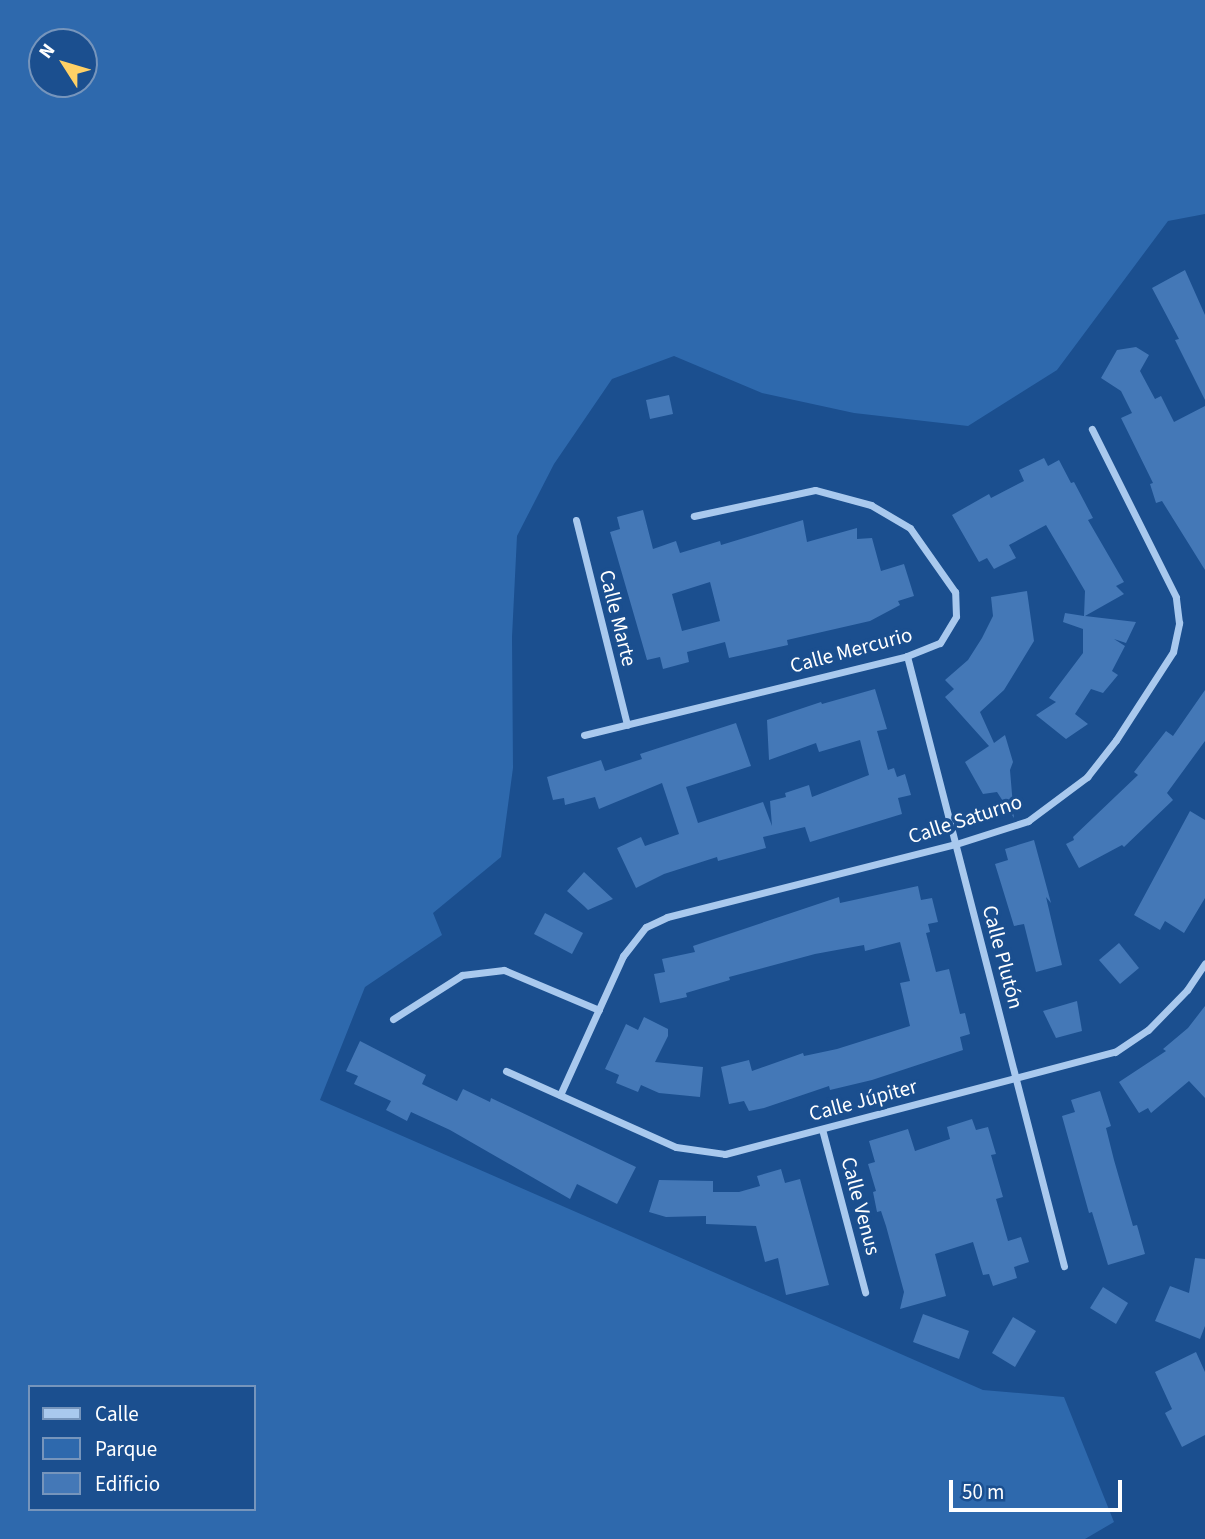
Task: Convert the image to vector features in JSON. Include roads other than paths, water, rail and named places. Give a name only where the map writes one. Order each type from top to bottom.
[{"type":"street","name":"Calle Saturno","points":[[560,1096],[623,956],[646,927],[667,917],[956,844],[1028,821],[1087,777],[1116,740],[1173,652],[1179,623],[1176,597],[1092,429]]},
{"type":"street","name":"Calle Mercurio","points":[[584,735],[907,656],[940,643],[956,616],[955,592],[910,528],[872,505],[815,490],[694,516]]},
{"type":"street","name":"Calle Marte","points":[[576,520],[627,725]]},
{"type":"street","name":"Calle Plutón","points":[[907,656],[1064,1266]]},
{"type":"street","name":"Calle Júpiter","points":[[506,1071],[676,1147],[726,1154],[1115,1052],[1148,1030],[1187,990],[1205,963]]},
{"type":"street","points":[[393,1019],[462,975],[505,970],[598,1010]]},
{"type":"street","name":"Calle Venus","points":[[822,1129],[865,1292]]}]
